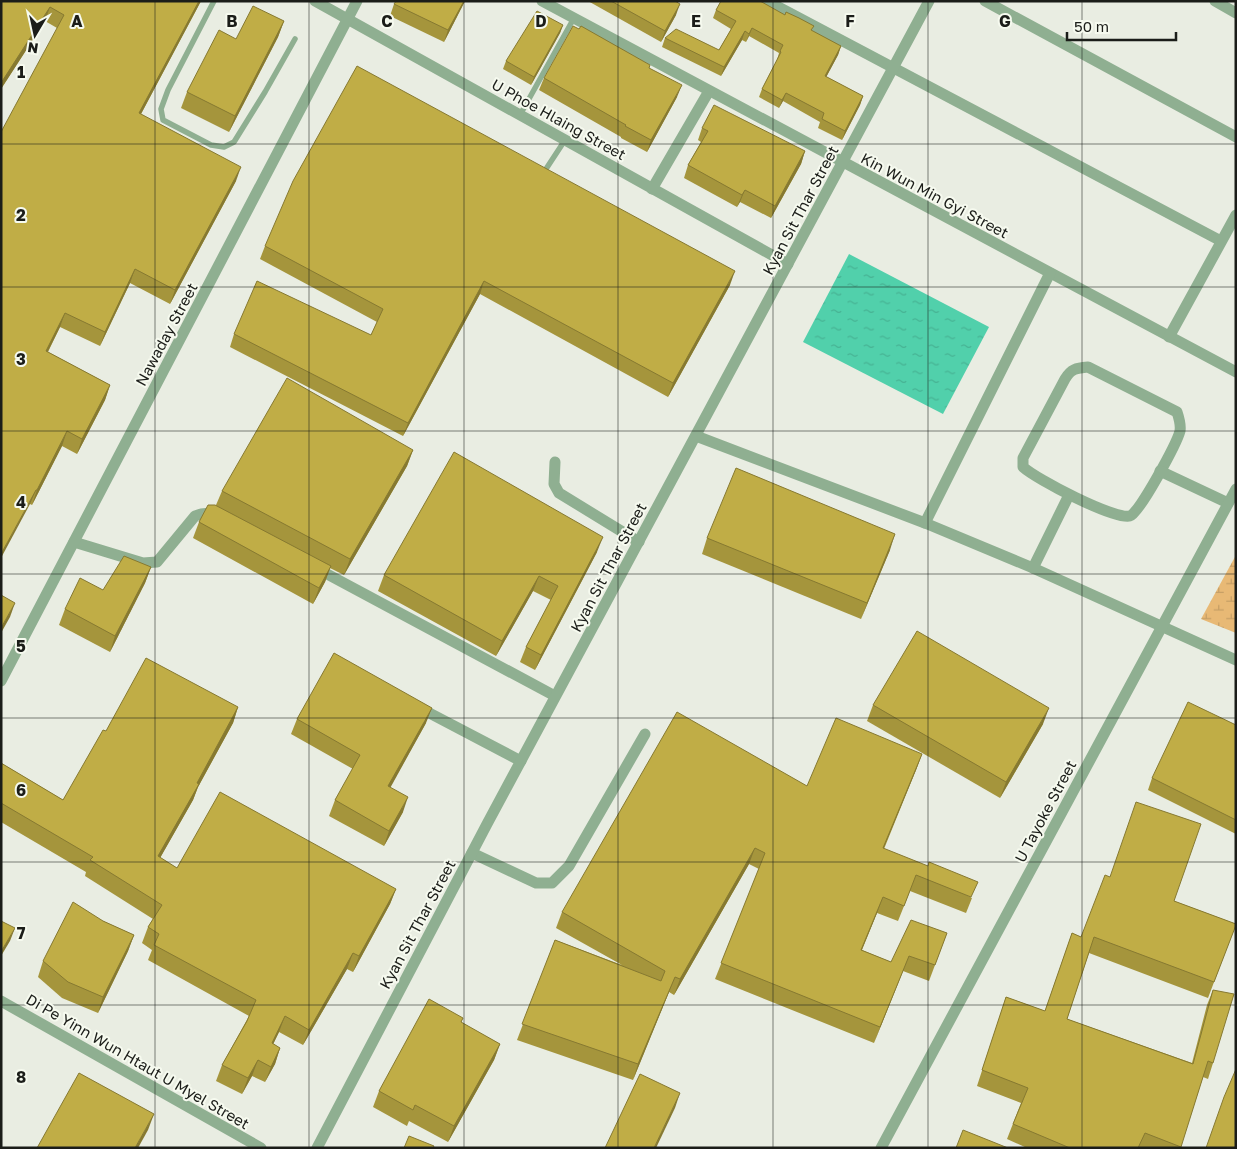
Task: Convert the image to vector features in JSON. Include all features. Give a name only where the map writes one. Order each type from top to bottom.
[{"type":"street","name":"U Phoe Hlaing Street","points":[[315,1],[788,264]]},
{"type":"street","name":"Nawaday Street","points":[[1,681],[357,1]]},
{"type":"street","name":"Kin Wun Min Gyi Street","points":[[542,1],[1236,372]]},
{"type":"street","points":[[767,1],[1222,241]]},
{"type":"street","name":"Kyan Sit Thar Street","points":[[316,1148],[555,696],[929,1]]},
{"type":"street","points":[[985,1],[1236,137]]},
{"type":"street","points":[[1215,1],[1236,13]]},
{"type":"street","points":[[652,189],[709,91]]},
{"type":"street","points":[[1169,337],[1236,215]]},
{"type":"street","points":[[925,523],[1050,273]]},
{"type":"street","points":[[1088,367],[1177,412],[1180,420],[1180,431],[1160,471],[1138,510],[1131,516],[1120,517],[1069,494],[1030,473],[1023,467],[1023,458],[1065,379],[1076,368],[1088,367]]},
{"type":"street","points":[[696,436],[925,523],[1033,568],[1236,660]]},
{"type":"street","points":[[555,462],[554,484],[559,493],[639,542]]},
{"type":"street","points":[[1160,471],[1228,503]]},
{"type":"street","name":"U Tayoke Street","points":[[881,1148],[1236,489]]},
{"type":"street","points":[[1033,568],[1069,494]]},
{"type":"street","points":[[74,542],[143,563],[157,562],[195,516],[202,513],[211,513],[226,520]]},
{"type":"street","points":[[304,562],[555,696]]},
{"type":"street","points":[[410,702],[521,761]]},
{"type":"street","points":[[472,853],[536,883],[552,883],[569,866],[645,734]]},
{"type":"street","name":"Di Pe Yinn Wun Htaut U Myel Street","points":[[1,1001],[260,1148]]},
{"type":"lane","points":[[214,1],[168,90],[161,109],[163,120],[211,146],[224,147],[234,142],[266,92],[295,39]]},
{"type":"lane","points":[[520,115],[574,18]]},
{"type":"lane","points":[[546,169],[565,140]]},
{"type":"lane","points":[[537,164],[554,174]]},
{"type":"green space","points":[[1236,555],[1236,633],[1201,619]]},
{"type":"water","points":[[849,254],[989,327],[943,414],[803,342]]},
{"type":"building","points":[[1,1],[199,1],[139,113],[241,167],[175,290],[135,269],[105,332],[65,313],[46,351],[110,385],[82,439],[67,431],[1,554],[1,132],[64,15],[50,7],[1,83]]},
{"type":"building","points":[[396,1],[464,1],[448,30],[394,4]]},
{"type":"building","points":[[611,1],[675,1],[680,4],[665,31]]},
{"type":"building","points":[[721,1],[760,1],[785,15],[786,12],[814,26],[811,30],[841,46],[825,76],[863,96],[845,131],[822,119],[824,113],[786,93],[782,100],[762,89],[783,45],[752,28],[749,34],[745,31],[724,67],[665,38],[676,29],[719,50],[736,21],[716,10]]},
{"type":"building","points":[[253,6],[284,21],[235,116],[187,92],[219,30],[236,39]]},
{"type":"building","points":[[537,11],[563,25],[534,77],[506,61]]},
{"type":"building","points":[[573,26],[579,29],[581,26],[650,65],[649,68],[682,85],[651,140],[544,78]]},
{"type":"building","points":[[357,66],[735,271],[673,383],[484,281],[408,423],[234,334],[257,281],[371,335],[383,309],[265,246],[293,181]]},
{"type":"building","points":[[714,105],[805,151],[775,206],[745,190],[742,195],[688,165],[708,131],[702,128]]},
{"type":"building","points":[[287,378],[413,450],[350,559],[222,491]]},
{"type":"building","points":[[454,452],[603,537],[541,655],[526,647],[558,586],[539,576],[502,641],[384,575]]},
{"type":"building","points":[[736,468],[895,534],[867,603],[707,538]]},
{"type":"building","points":[[208,505],[215,505],[331,566],[319,588],[199,522]]},
{"type":"building","points":[[124,556],[151,567],[115,636],[65,609],[80,578],[103,590]]},
{"type":"building","points":[[1,595],[15,603],[1,628]]},
{"type":"building","points":[[917,631],[1049,708],[1006,782],[873,705]]},
{"type":"building","points":[[334,653],[432,708],[388,786],[408,797],[389,831],[335,800],[360,755],[297,719]]},
{"type":"building","points":[[146,658],[238,707],[197,783],[199,784],[158,856],[177,868],[220,792],[396,889],[359,956],[353,953],[309,1030],[285,1016],[272,1043],[280,1048],[271,1067],[258,1060],[248,1078],[222,1065],[247,1021],[256,1000],[154,945],[159,934],[148,927],[162,905],[90,860],[93,857],[1,803],[1,763],[63,800],[103,730],[106,731]]},
{"type":"building","points":[[1188,702],[1236,725],[1236,820],[1152,778]]},
{"type":"building","points":[[677,712],[807,786],[836,718],[922,754],[883,848],[928,866],[929,862],[978,882],[971,897],[916,875],[904,906],[883,897],[861,950],[891,962],[911,920],[947,933],[935,965],[909,956],[880,1027],[721,963],[765,853],[755,848],[680,979],[675,977],[638,1064],[522,1024],[555,940],[661,981],[665,971],[562,912]]},
{"type":"building","points":[[1136,802],[1201,824],[1174,901],[1236,925],[1214,982],[1094,937],[1067,1019],[1193,1064],[1213,990],[1234,994],[1213,1063],[1208,1061],[1181,1147],[1145,1133],[1138,1148],[1070,1148],[1013,1124],[1028,1088],[982,1070],[1006,997],[1045,1011],[1072,933],[1081,937],[1105,875],[1110,877]]},
{"type":"building","points":[[73,902],[103,921],[134,935],[103,997],[68,982],[43,961]]},
{"type":"building","points":[[1,921],[15,928],[2,950],[1,949]]},
{"type":"building","points":[[429,999],[463,1018],[461,1022],[500,1044],[454,1126],[415,1105],[413,1110],[379,1091]]},
{"type":"building","points":[[1236,1069],[1236,1148],[1206,1148],[1224,1097]]},
{"type":"building","points":[[79,1073],[154,1114],[135,1148],[37,1148]]},
{"type":"building","points":[[640,1074],[680,1093],[654,1148],[605,1148]]},
{"type":"building","points":[[963,1130],[1008,1148],[956,1148]]},
{"type":"building","points":[[409,1136],[434,1146],[433,1148],[404,1148]]}]
